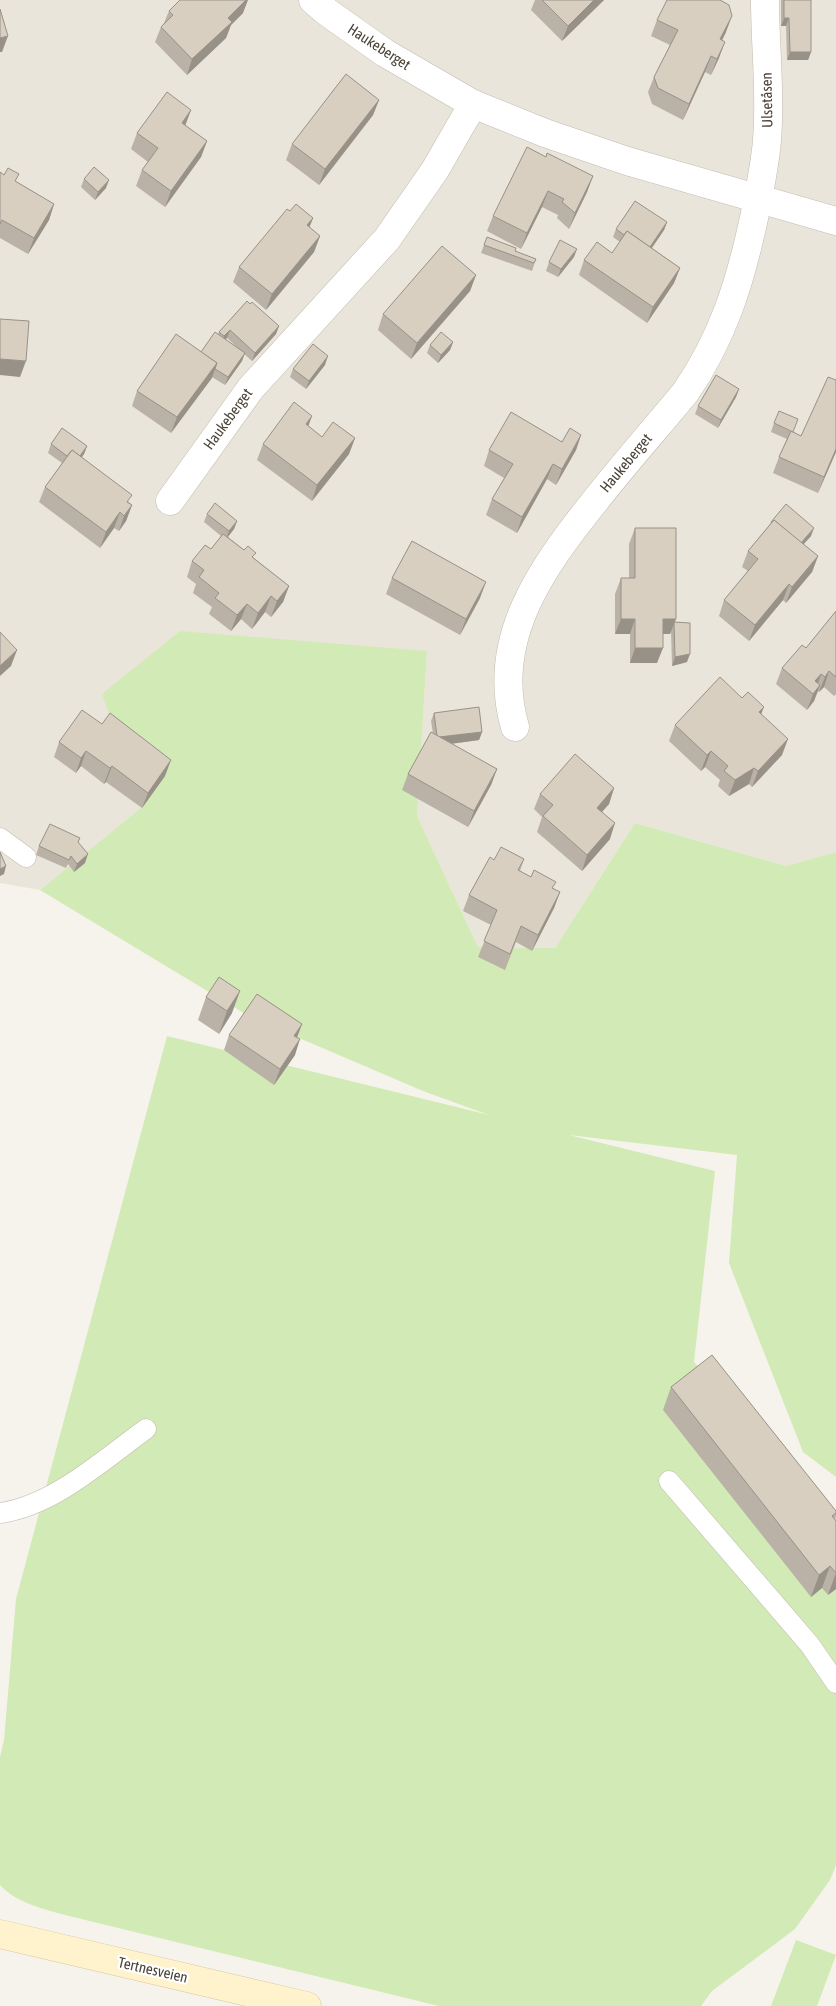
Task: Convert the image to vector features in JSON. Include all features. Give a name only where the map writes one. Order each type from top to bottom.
[{"type":"main road","name":"Tertnesveien","points":[[0,1934],[307,2006]]},
{"type":"street","name":"Haukeberget","points":[[314,0],[327,12],[385,53],[474,104],[545,133],[627,161],[836,221]]},
{"type":"street","name":"Ulsetåsen","points":[[758,199],[767,141],[768,100],[765,0]]},
{"type":"street","name":"Haukeberget","points":[[170,501],[251,388],[387,239],[435,170],[474,104]]},
{"type":"street","name":"Haukeberget","points":[[515,727],[510,701],[511,651],[525,604],[554,553],[698,374],[727,319],[743,265],[758,199]]},
{"type":"lane","points":[[0,838],[26,857]]},
{"type":"lane","points":[[0,1513],[29,1507],[66,1486],[146,1429]]},
{"type":"lane","points":[[669,1481],[810,1645],[836,1683]]},
{"type":"shaded area","points":[[0,0],[836,0],[836,852],[786,866],[635,823],[555,948],[478,947],[417,816],[427,651],[142,807],[40,890],[0,883]]},
{"type":"green space","points":[[180,631],[427,651],[417,816],[478,947],[555,948],[635,823],[786,866],[836,852],[836,1477],[803,1452],[729,1263],[737,1155],[569,1135],[715,1171],[694,1362],[836,1514],[836,1865],[830,1880],[795,1929],[712,1991],[701,2006],[439,2006],[50,1911],[15,1897],[0,1885],[0,1757],[4,1740],[16,1599],[167,1036],[489,1115],[423,1091],[252,1018],[40,890],[142,807],[102,694]]},
{"type":"green space","points":[[796,1940],[836,1955],[817,2006],[771,2006]]},
{"type":"building","points":[[180,0],[246,0],[228,18],[232,22],[192,59],[161,27],[173,15],[169,11]]},
{"type":"building","points":[[542,0],[594,0],[568,26]]},
{"type":"building","points":[[667,0],[720,0],[729,5],[732,16],[720,39],[725,42],[717,59],[711,56],[689,104],[658,88],[654,77],[678,30],[657,20]]},
{"type":"building","points":[[784,0],[811,0],[811,52],[790,52],[789,18],[784,18]]},
{"type":"building","points":[[0,9],[8,36],[0,38]]},
{"type":"building","points":[[346,74],[379,100],[325,169],[292,144]]},
{"type":"building","points":[[167,92],[191,110],[182,123],[207,141],[171,191],[142,170],[158,148],[137,133]]},
{"type":"building","points":[[527,147],[546,157],[547,153],[593,176],[575,213],[562,202],[564,199],[548,191],[527,233],[493,216]]},
{"type":"building","points":[[94,167],[109,180],[98,192],[84,179]]},
{"type":"building","points":[[8,168],[19,174],[15,181],[54,204],[34,238],[2,220],[0,224],[0,172],[4,175]]},
{"type":"building","points":[[635,201],[667,222],[650,247],[627,231],[624,235],[616,229]]},
{"type":"building","points":[[296,204],[313,218],[307,225],[320,236],[272,294],[239,267],[287,209],[290,211]]},
{"type":"building","points":[[627,231],[680,268],[653,307],[584,260],[597,242],[612,253]]},
{"type":"building","points":[[487,237],[516,248],[515,251],[536,259],[534,263],[484,245]]},
{"type":"building","points":[[560,240],[577,249],[561,269],[549,262]]},
{"type":"building","points":[[442,246],[476,275],[417,343],[383,314]]},
{"type":"building","points":[[247,301],[250,304],[252,302],[279,326],[255,353],[230,330],[224,336],[219,332]]},
{"type":"building","points":[[0,319],[29,321],[26,361],[0,359]]},
{"type":"building","points":[[215,332],[245,353],[228,377],[215,369],[217,363],[201,352]]},
{"type":"building","points":[[441,332],[453,342],[441,355],[430,345]]},
{"type":"building","points":[[176,334],[217,363],[177,417],[137,391]]},
{"type":"building","points":[[313,344],[328,356],[309,381],[293,369]]},
{"type":"building","points":[[716,375],[739,389],[721,420],[698,406]]},
{"type":"building","points":[[828,377],[836,380],[836,449],[824,477],[779,457],[791,431],[801,436]]},
{"type":"building","points":[[294,402],[312,416],[306,424],[322,437],[333,422],[355,438],[317,485],[263,444]]},
{"type":"building","points":[[779,411],[798,419],[793,432],[774,423]]},
{"type":"building","points":[[511,412],[562,442],[570,428],[581,435],[562,469],[553,464],[522,517],[492,499],[513,464],[489,450]]},
{"type":"building","points":[[62,428],[87,446],[80,456],[72,450],[67,456],[51,444]]},
{"type":"building","points":[[72,450],[132,495],[127,502],[132,505],[124,516],[120,512],[106,532],[45,487]]},
{"type":"building","points":[[215,503],[237,521],[229,531],[207,514]]},
{"type":"building","points":[[786,504],[814,528],[801,543],[774,520],[771,522]]},
{"type":"building","points":[[774,520],[818,556],[792,587],[789,584],[755,625],[724,600],[758,559],[748,551]]},
{"type":"building","points":[[635,528],[676,528],[676,619],[663,619],[663,648],[635,648],[635,619],[621,619],[621,578],[635,578]]},
{"type":"building","points":[[223,534],[244,550],[248,546],[256,553],[252,557],[289,586],[277,601],[271,596],[258,613],[247,604],[237,615],[215,598],[219,593],[199,577],[204,570],[192,561],[205,545],[211,549]]},
{"type":"building","points":[[412,541],[486,582],[466,619],[392,578]]},
{"type":"building","points":[[836,611],[836,677],[829,671],[825,677],[821,674],[815,681],[820,685],[813,694],[782,668],[802,645],[806,648]]},
{"type":"building","points":[[674,622],[690,623],[690,654],[675,657]]},
{"type":"building","points":[[0,632],[17,650],[0,666]]},
{"type":"building","points":[[720,677],[742,698],[748,692],[764,707],[759,712],[788,739],[758,771],[754,768],[735,780],[724,771],[728,766],[711,751],[707,755],[675,725]]},
{"type":"building","points":[[479,707],[482,732],[437,736],[434,713]]},
{"type":"building","points":[[82,710],[102,724],[110,713],[171,760],[148,793],[112,766],[110,768],[86,751],[81,758],[59,742]]},
{"type":"building","points":[[431,732],[497,769],[474,811],[408,774]]},
{"type":"building","points":[[575,754],[614,788],[597,808],[615,823],[587,855],[543,816],[553,805],[540,794]]},
{"type":"building","points":[[50,824],[80,838],[78,842],[88,854],[77,864],[71,856],[69,860],[39,846]]},
{"type":"building","points":[[501,847],[524,859],[518,870],[531,877],[534,870],[556,882],[552,888],[560,892],[538,935],[521,926],[510,954],[484,941],[497,910],[469,895],[490,857],[494,860]]},
{"type":"building","points":[[0,852],[6,866],[0,869]]},
{"type":"building","points":[[219,977],[240,991],[227,1011],[206,997]]},
{"type":"building","points":[[257,994],[302,1024],[294,1036],[300,1039],[280,1069],[229,1035]]},
{"type":"building","points":[[712,1355],[836,1511],[832,1516],[836,1521],[836,1573],[830,1566],[819,1575],[671,1387]]}]
